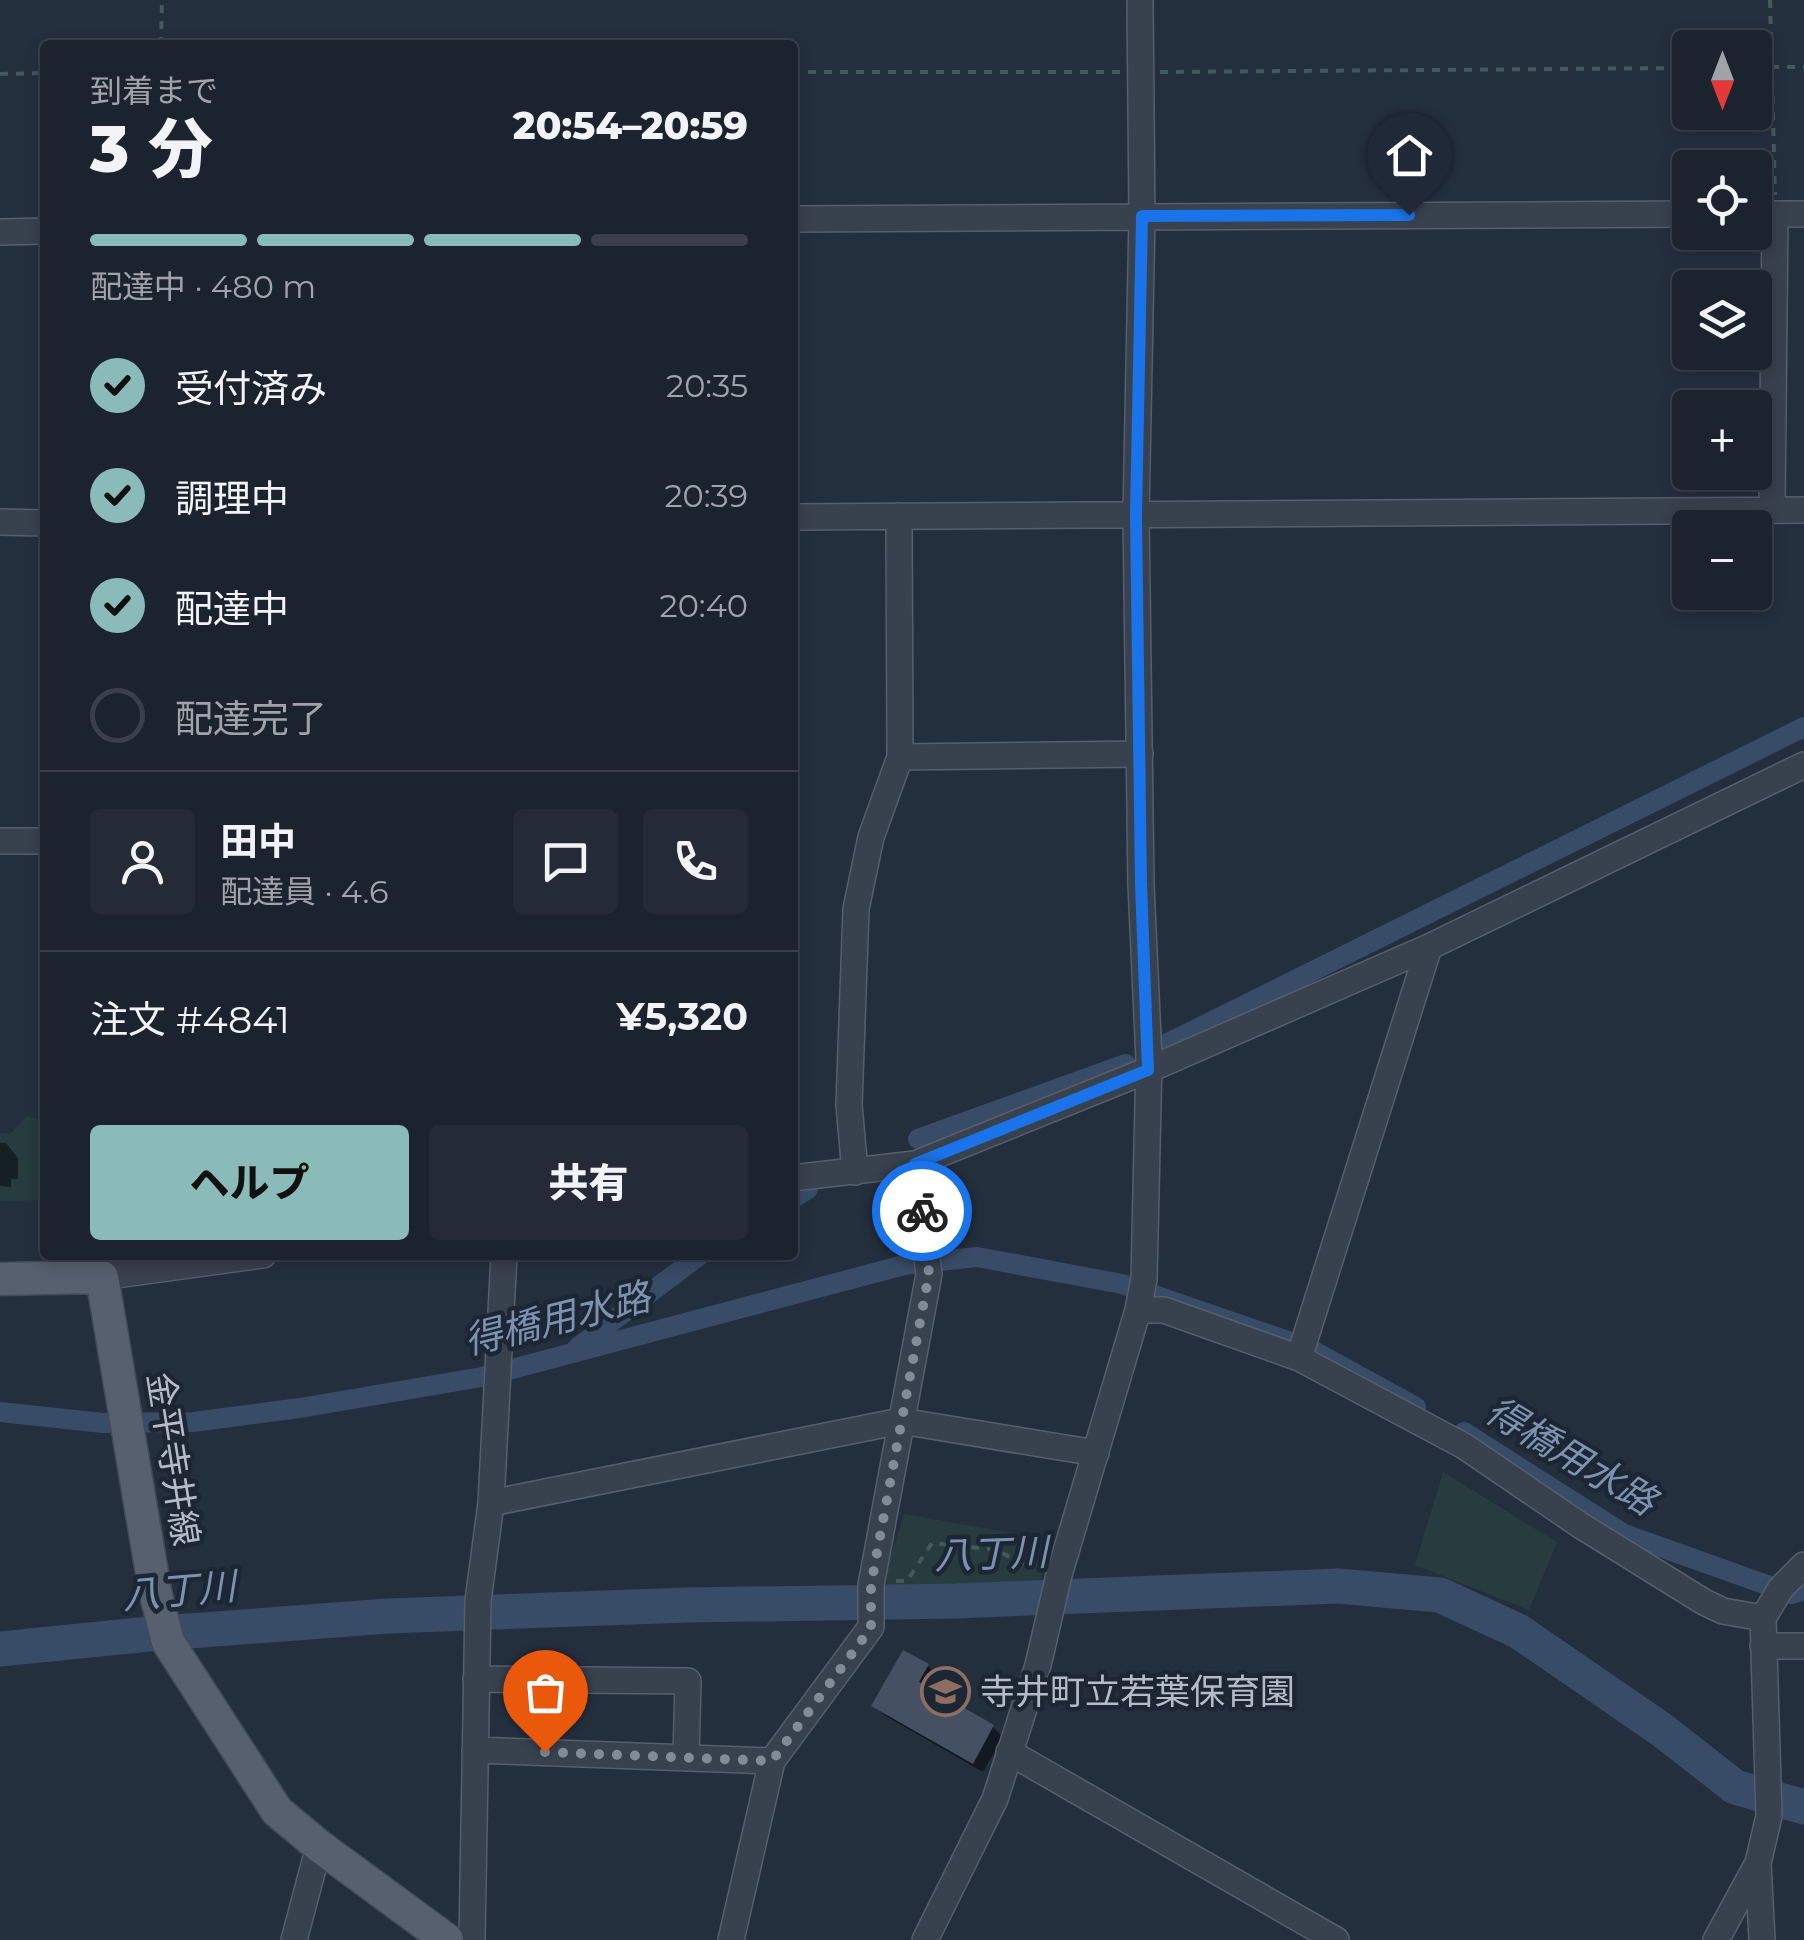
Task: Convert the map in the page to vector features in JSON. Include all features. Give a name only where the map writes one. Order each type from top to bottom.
[{"type":"main road","points":[[0,1279],[104,1266]]},
{"type":"main road","name":"金平寺井線","points":[[104,1266],[155,1591],[168,1642],[278,1811],[447,1940]]},
{"type":"street","points":[[925,1940],[994,1799],[1038,1665],[1047,1619],[1140,1296],[1148,1056],[1141,884],[1136,515],[1142,216],[1140,0]]},
{"type":"street","points":[[798,219],[1672,214]]},
{"type":"street","points":[[1772,214],[1804,214]]},
{"type":"street","points":[[0,232],[40,231]]},
{"type":"street","points":[[1766,250],[1772,510],[1804,510]]},
{"type":"street","points":[[798,517],[1672,511]]},
{"type":"street","points":[[855,1172],[848,1105],[856,909],[870,837],[900,758],[899,516]]},
{"type":"street","points":[[0,522],[40,522]]},
{"type":"street","points":[[900,758],[1140,754]]},
{"type":"street","points":[[798,1177],[915,1164],[1148,1056],[1430,947],[1804,765]]},
{"type":"street","points":[[0,841],[40,841]]},
{"type":"street","points":[[1300,1358],[1430,947]]},
{"type":"street","points":[[731,1940],[772,1761],[871,1628],[872,1582],[928,1261],[915,1164]]},
{"type":"street","points":[[104,1266],[191,1260]]},
{"type":"street","points":[[472,1940],[478,1601],[491,1502],[504,1260]]},
{"type":"street","points":[[1140,1296],[1164,1310],[1300,1358],[1464,1446],[1580,1525],[1704,1602],[1723,1611],[1762,1618]]},
{"type":"street","points":[[491,1502],[901,1421],[1096,1453]]},
{"type":"street","points":[[1716,1940],[1758,1863],[1770,1816],[1762,1618],[1781,1588],[1802,1566]]},
{"type":"street","points":[[1763,1646],[1804,1646]]},
{"type":"street","points":[[476,1679],[688,1681],[686,1758]]},
{"type":"street","points":[[475,1750],[772,1761]]},
{"type":"street","points":[[1009,1752],[1336,1940]]},
{"type":"street","points":[[294,1940],[319,1846]]},
{"type":"street","points":[[1758,1863],[1762,1940]]},
{"type":"path","points":[[162,0],[162,40]]},
{"type":"path","points":[[1770,0],[1770,30]]},
{"type":"path","points":[[1772,67],[1804,67]]},
{"type":"path","points":[[798,72],[1672,68]]},
{"type":"path","points":[[0,74],[40,73]]},
{"type":"path","points":[[872,1582],[907,1582],[932,1543],[998,1550],[1021,1564],[1060,1572]]},
{"type":"green space","points":[[27,1116],[40,1120],[40,1200],[0,1201],[0,1133],[10,1134]]},
{"type":"green space","points":[[1443,1472],[1557,1542],[1529,1610],[1415,1565]]},
{"type":"green space","points":[[904,1514],[1052,1540],[1039,1586],[881,1589]]},
{"type":"building","points":[[903,1650],[929,1664],[919,1682],[994,1725],[973,1764],[871,1706]]},
{"type":"waterway","points":[[1162,1046],[1804,727]]},
{"type":"waterway","points":[[918,1139],[1126,1064]]},
{"type":"waterway","points":[[798,1195],[808,1189]]},
{"type":"waterway","name":"得橋用水路","points":[[0,1412],[103,1423],[193,1422],[300,1408],[482,1377],[904,1265],[977,1257],[1122,1284],[1294,1343]]},
{"type":"waterway","points":[[577,1348],[693,1260]]},
{"type":"waterway","name":"得橋用水路","points":[[1312,1350],[1416,1407]]},
{"type":"waterway","name":"得橋用水路","points":[[1464,1432],[1624,1534],[1792,1594],[1804,1590]]},
{"type":"waterway","name":"八丁川","points":[[0,1649],[388,1616],[1338,1586],[1440,1595],[1518,1631],[1662,1730],[1735,1787],[1804,1807]]},
{"type":"way so far","points":[[545,1752],[772,1761],[871,1628],[871,1585],[929,1274],[922,1211]]},
{"type":"place","name":"寺井町立若葉保育園","points":[[945,1692]]},
{"type":"route","points":[[922,1211],[915,1164],[1148,1070],[1136,515],[1142,216],[1409,215]]}]
